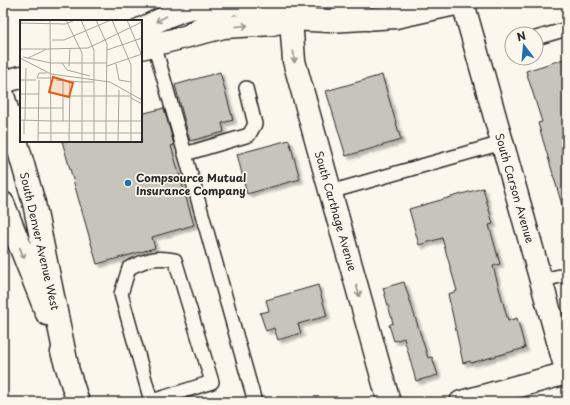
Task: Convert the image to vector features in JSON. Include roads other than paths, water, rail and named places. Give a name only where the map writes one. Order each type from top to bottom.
[{"type":"main road","points":[[145,40],[186,8],[207,4],[225,3]]},
{"type":"main road","points":[[190,35],[208,23],[231,3],[260,7],[291,19]]},
{"type":"main road","points":[[345,3],[349,8],[368,19]]},
{"type":"main road","points":[[145,40],[190,35],[224,27],[272,24],[291,19],[330,21],[396,17],[461,3]]},
{"type":"main road","name":"South Carson Avenue","points":[[461,3],[567,373]]},
{"type":"main road","name":"South Carthage Avenue","points":[[291,19],[294,61],[389,402]]},
{"type":"main road","points":[[3,82],[20,77]]},
{"type":"main road","name":"South Denver Avenue West","points":[[3,95],[34,203],[67,365],[78,402]]},
{"type":"main road","name":"South Denver Avenue West","points":[[3,204],[6,225],[67,365]]},
{"type":"main road","points":[[461,402],[567,373]]},
{"type":"lane","points":[[544,36],[567,29]]},
{"type":"lane","points":[[145,40],[185,154],[255,402]]},
{"type":"lane","points":[[185,154],[249,135],[255,124],[246,88]]},
{"type":"lane","points":[[330,192],[502,143]]},
{"type":"lane","points":[[163,258],[174,260],[212,382],[150,402],[121,294],[129,268],[148,259],[163,258]]},
{"type":"lane","points":[[541,281],[567,274]]},
{"type":"place","name":"Compsource Mutual Insurance Company","points":[[128,183]]}]
